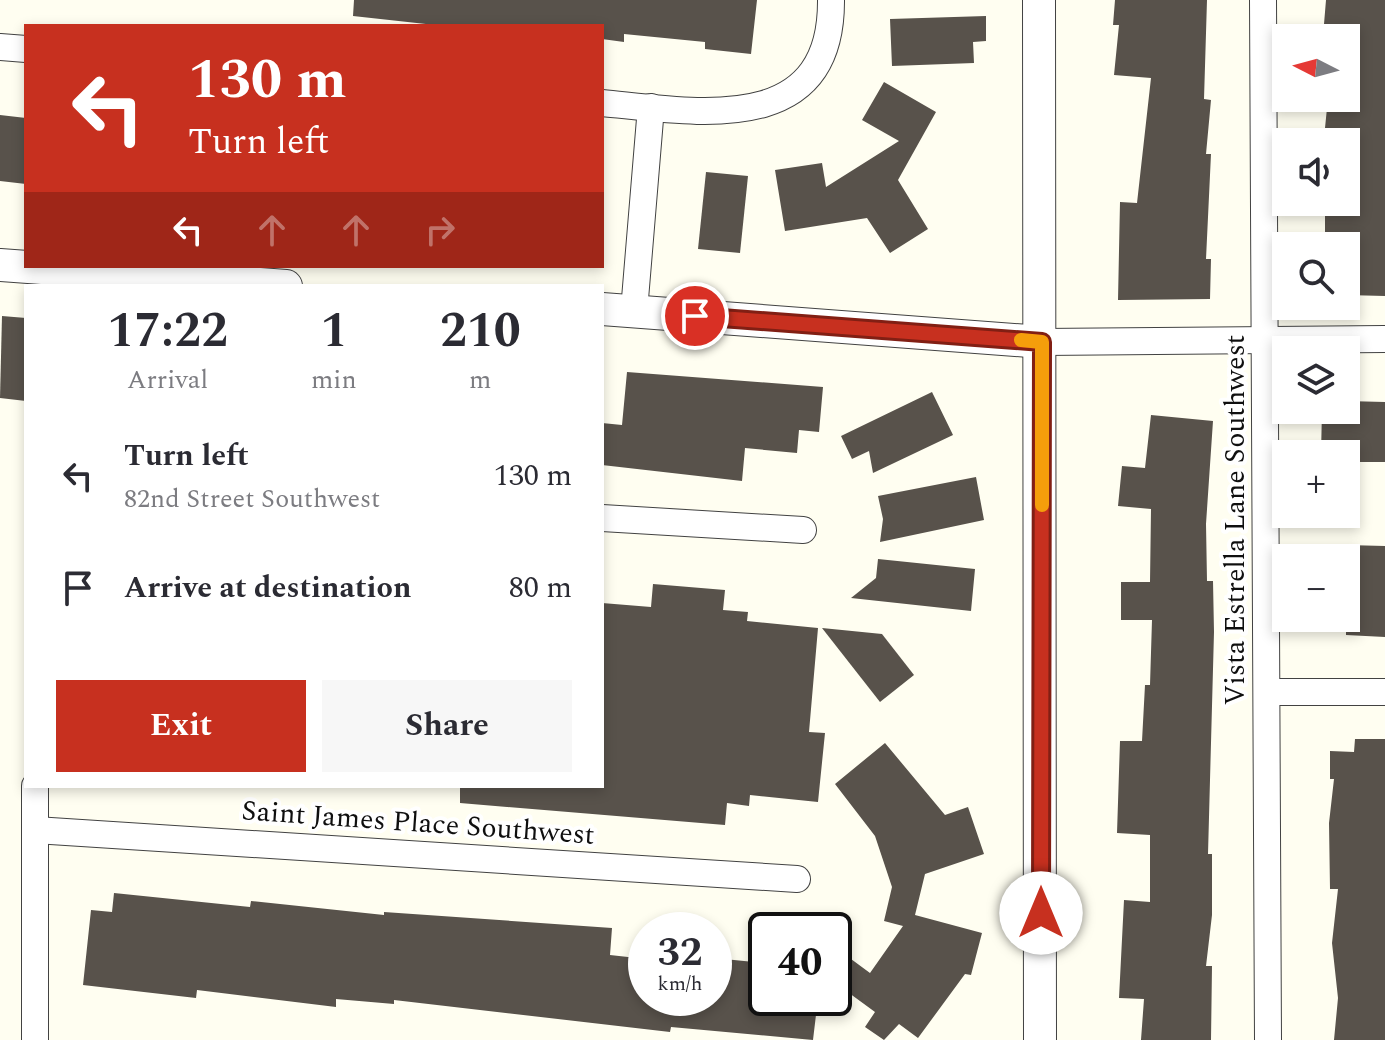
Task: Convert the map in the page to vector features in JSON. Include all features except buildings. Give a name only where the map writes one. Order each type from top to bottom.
[{"type":"street","points":[[604,103],[745,109],[778,102],[807,80],[825,53],[831,0]]},
{"type":"street","points":[[1039,0],[1042,342],[1040,1040]]},
{"type":"street","name":"Vista Estrella Lane Southwest","points":[[1263,0],[1269,692],[1268,1040]]},
{"type":"street","points":[[0,47],[24,49]]},
{"type":"street","points":[[634,311],[651,107]]},
{"type":"street","points":[[0,265],[24,267]]},
{"type":"street","points":[[41,268],[259,284]]},
{"type":"street","points":[[604,309],[1042,342],[1385,339]]},
{"type":"street","points":[[604,518],[803,530]]},
{"type":"street","points":[[1269,692],[1385,692]]},
{"type":"street","points":[[35,788],[35,1040]]},
{"type":"street","name":"Saint James Place Southwest","points":[[35,830],[797,879]]},
{"type":"slow traffic","points":[[1021,340],[1042,342],[1042,505]]},
{"type":"route","points":[[695,316],[1042,342],[1041,913]]}]
